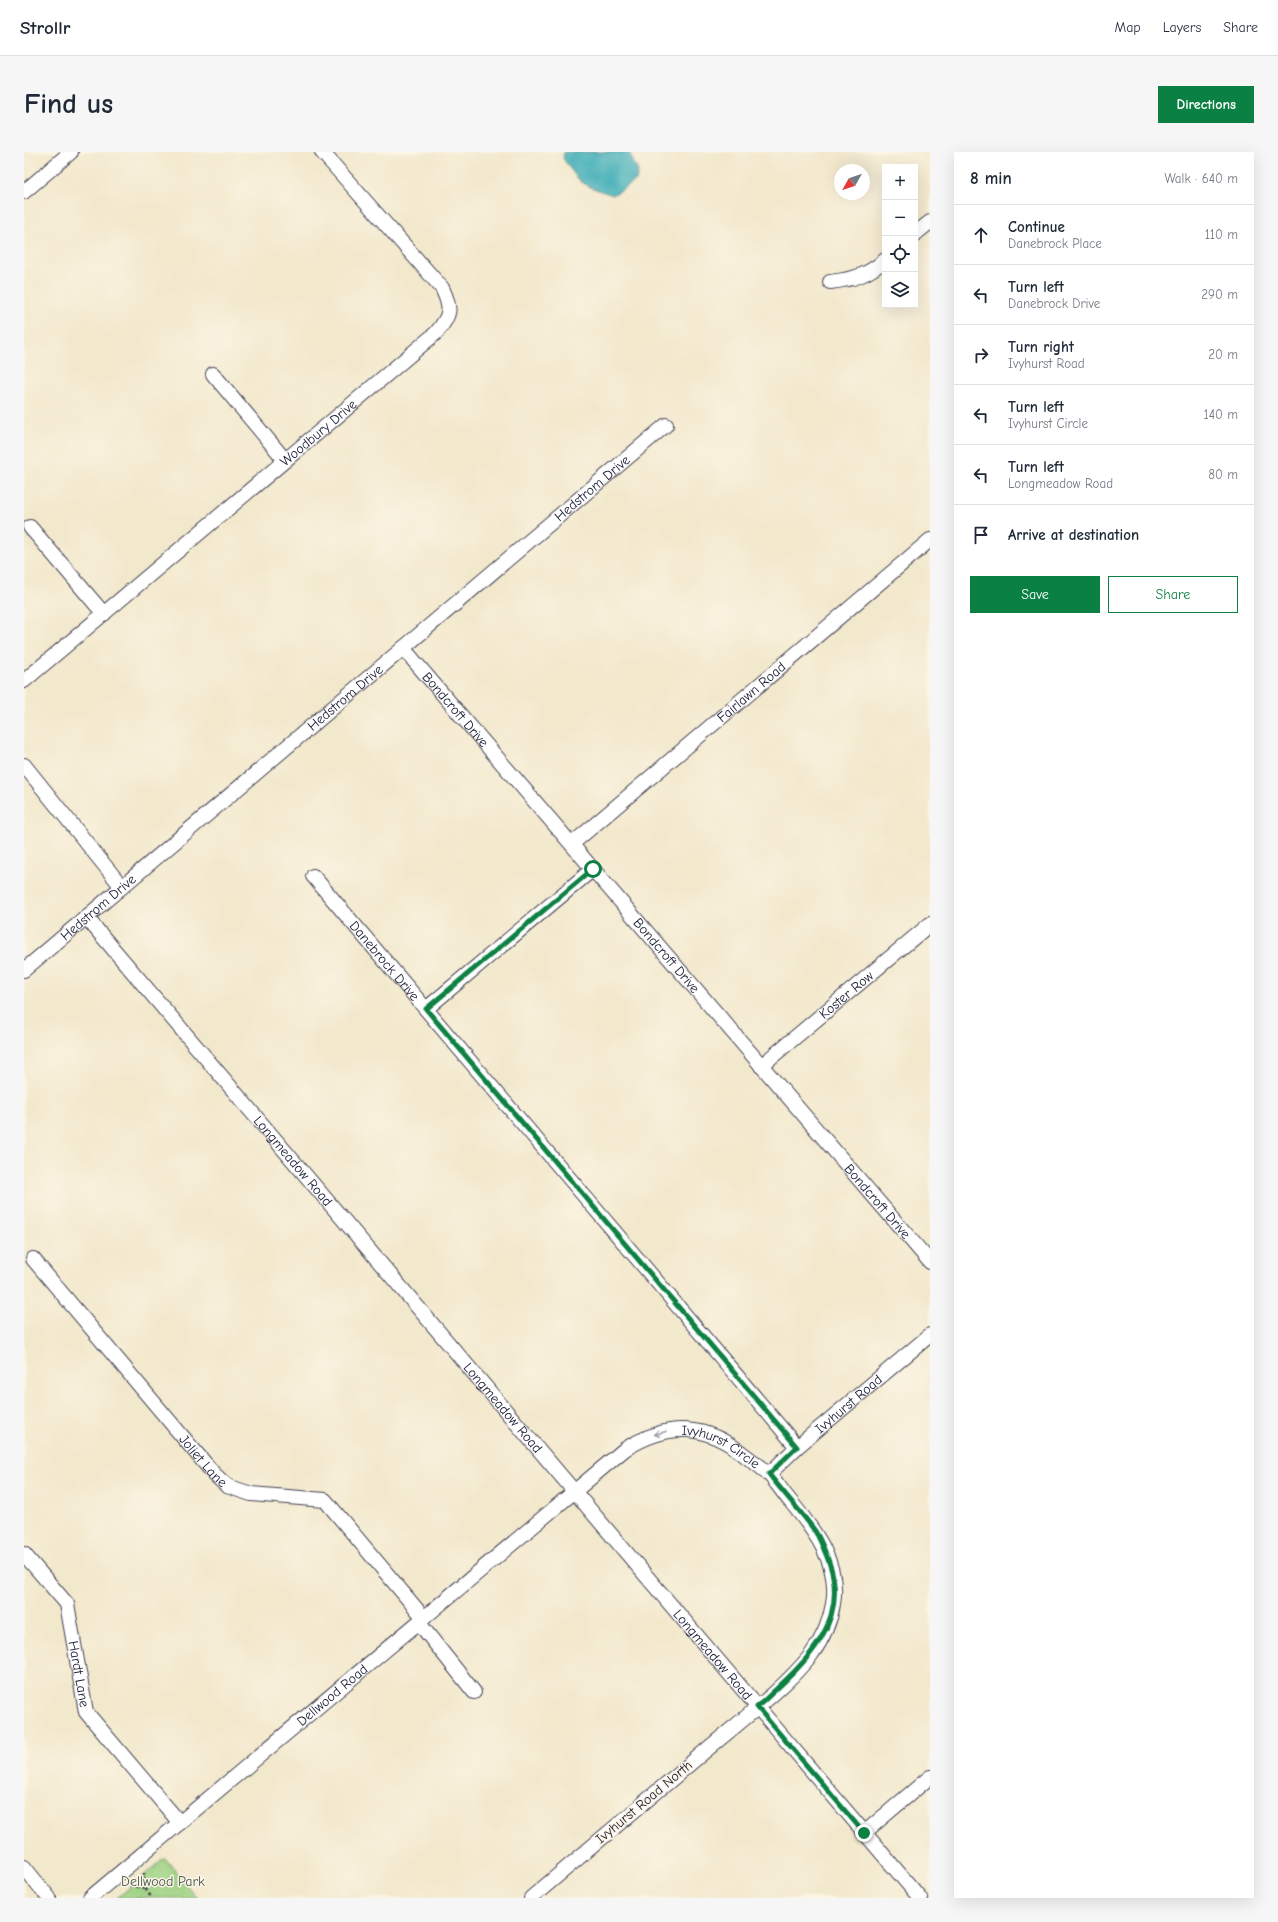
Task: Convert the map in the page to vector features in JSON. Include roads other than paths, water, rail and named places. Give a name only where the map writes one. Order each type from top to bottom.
[{"type":"street","points":[[24,192],[71,152]]},
{"type":"street","name":"Woodbury Drive","points":[[24,682],[436,333],[447,320],[449,311],[448,301],[442,288],[322,152]]},
{"type":"street","points":[[918,232],[930,222]]},
{"type":"street","points":[[830,282],[852,280],[871,272],[882,263]]},
{"type":"street","points":[[213,374],[286,460]]},
{"type":"street","name":"Hedstrom Drive","points":[[24,970],[666,425]]},
{"type":"street","points":[[30,527],[104,614]]},
{"type":"street","name":"Fairlawn Road","points":[[572,844],[930,540]]},
{"type":"street","name":"Bondcroft Drive","points":[[403,648],[930,1262]]},
{"type":"street","points":[[24,765],[122,887]]},
{"type":"street","points":[[426,1009],[593,869]]},
{"type":"street","name":"Danebrock Drive","points":[[313,876],[797,1447]]},
{"type":"street","name":"Longmeadow Road","points":[[86,917],[920,1898]]},
{"type":"street","name":"Koster Row","points":[[761,1066],[930,924]]},
{"type":"street","name":"Joliet Lane","points":[[33,1259],[214,1474],[227,1486],[237,1491],[251,1494],[325,1500],[421,1621],[474,1692]]},
{"type":"street","name":"Ivyhurst Road","points":[[769,1474],[797,1447],[930,1335]]},
{"type":"street","name":"Ivyhurst Circle","points":[[574,1492],[625,1449],[639,1440],[671,1430],[686,1430],[710,1434],[722,1439],[769,1474],[816,1532],[832,1570],[834,1603],[824,1634],[812,1653],[800,1667],[757,1707]]},
{"type":"street","name":"Dellwood Road","points":[[90,1898],[574,1492]]},
{"type":"street","name":"Hardt Lane","points":[[24,1554],[67,1604],[86,1712],[180,1823]]},
{"type":"street","name":"Ivyhurst Road North","points":[[531,1898],[757,1707]]},
{"type":"street","points":[[864,1833],[930,1777]]},
{"type":"street","points":[[24,1867],[49,1898]]},
{"type":"water","points":[[564,152],[629,152],[638,171],[636,181],[613,195],[595,189],[578,179],[563,158]]},
{"type":"park label","name":"Dellwood Park","points":[[163,1881]]}]
